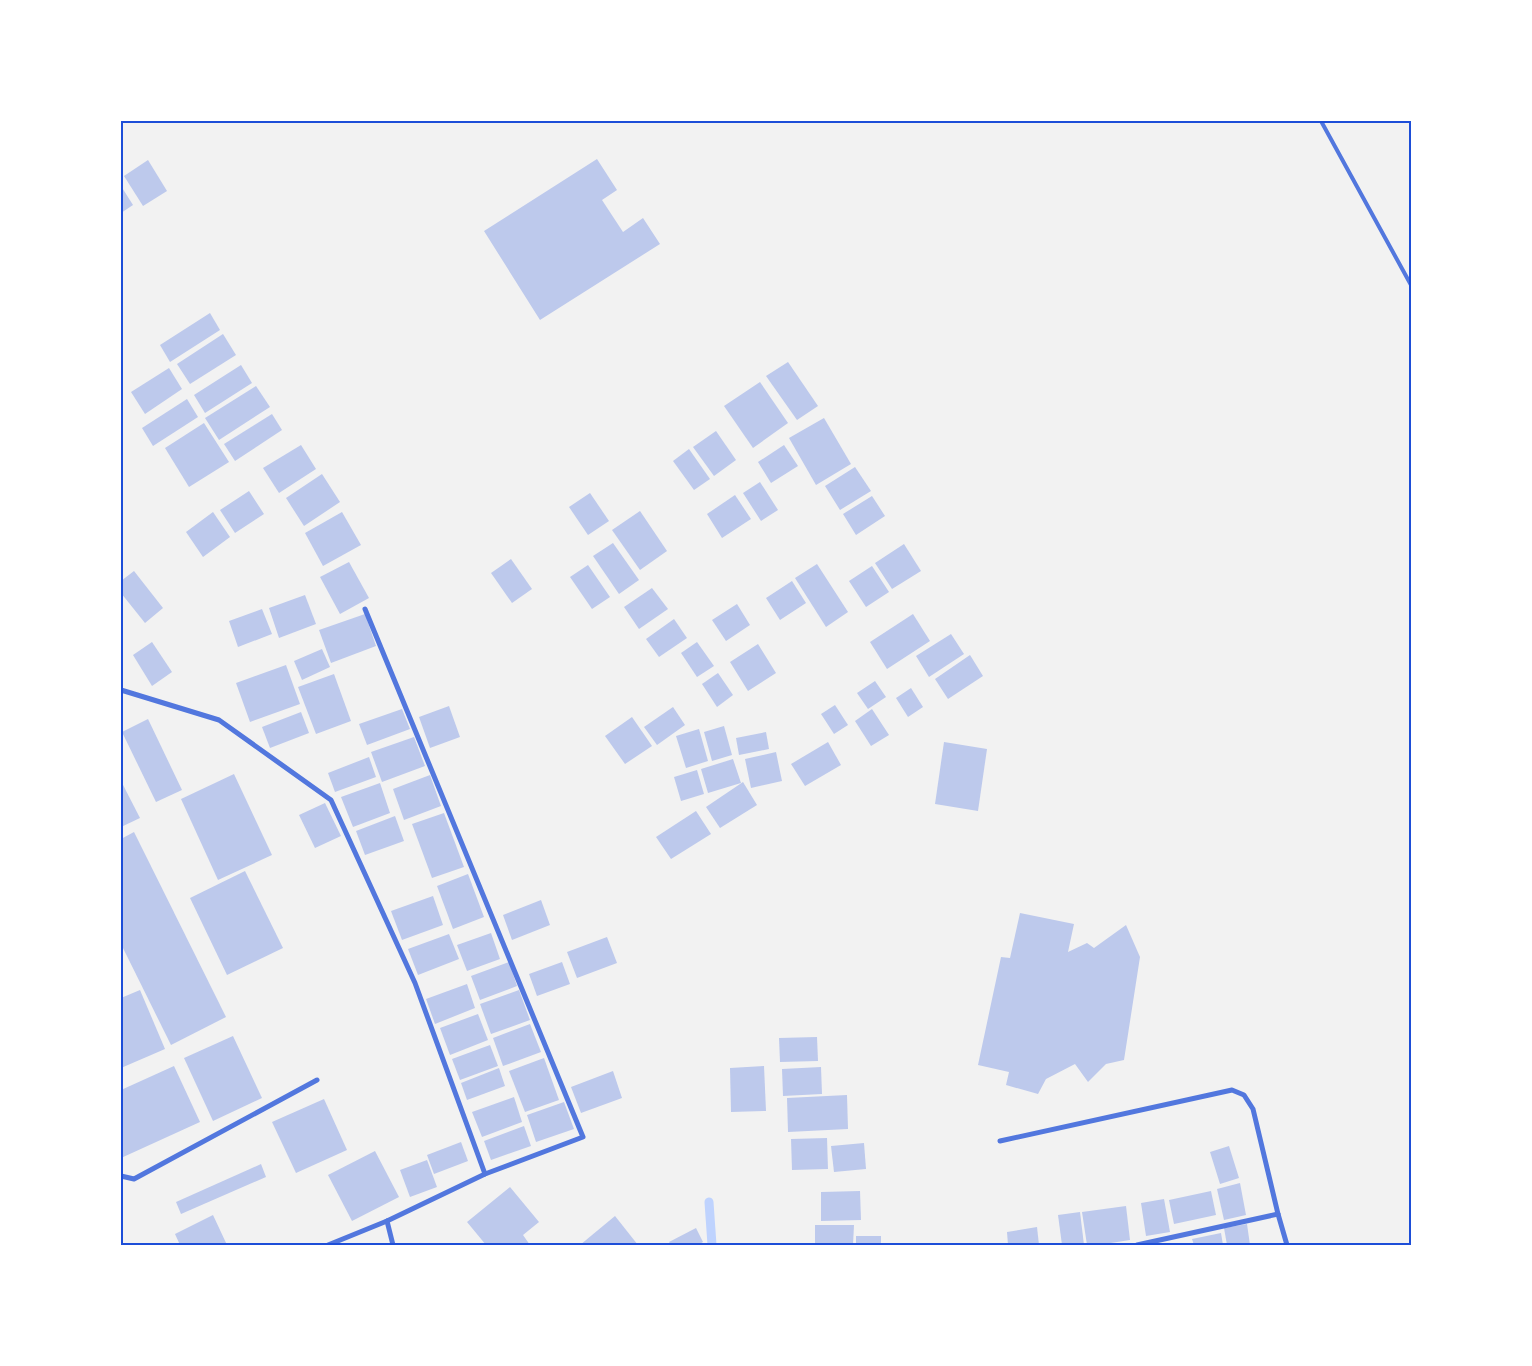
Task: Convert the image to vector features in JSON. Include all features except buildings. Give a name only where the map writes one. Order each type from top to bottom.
[{"type":"street","points":[[328,1245],[386,1221],[484,1174],[584,1137],[365,609]]},
{"type":"street","points":[[121,690],[219,720],[331,800],[415,983],[484,1174]]},
{"type":"street","points":[[121,1176],[134,1179],[318,1080]]},
{"type":"street","points":[[1000,1141],[1232,1090],[1244,1095],[1253,1109],[1287,1245]]},
{"type":"street","points":[[1137,1245],[1278,1214]]},
{"type":"street","points":[[386,1221],[393,1245]]},
{"type":"lane","points":[[1321,121],[1411,285]]},
{"type":"waterway","points":[[709,1202],[712,1245]]}]
